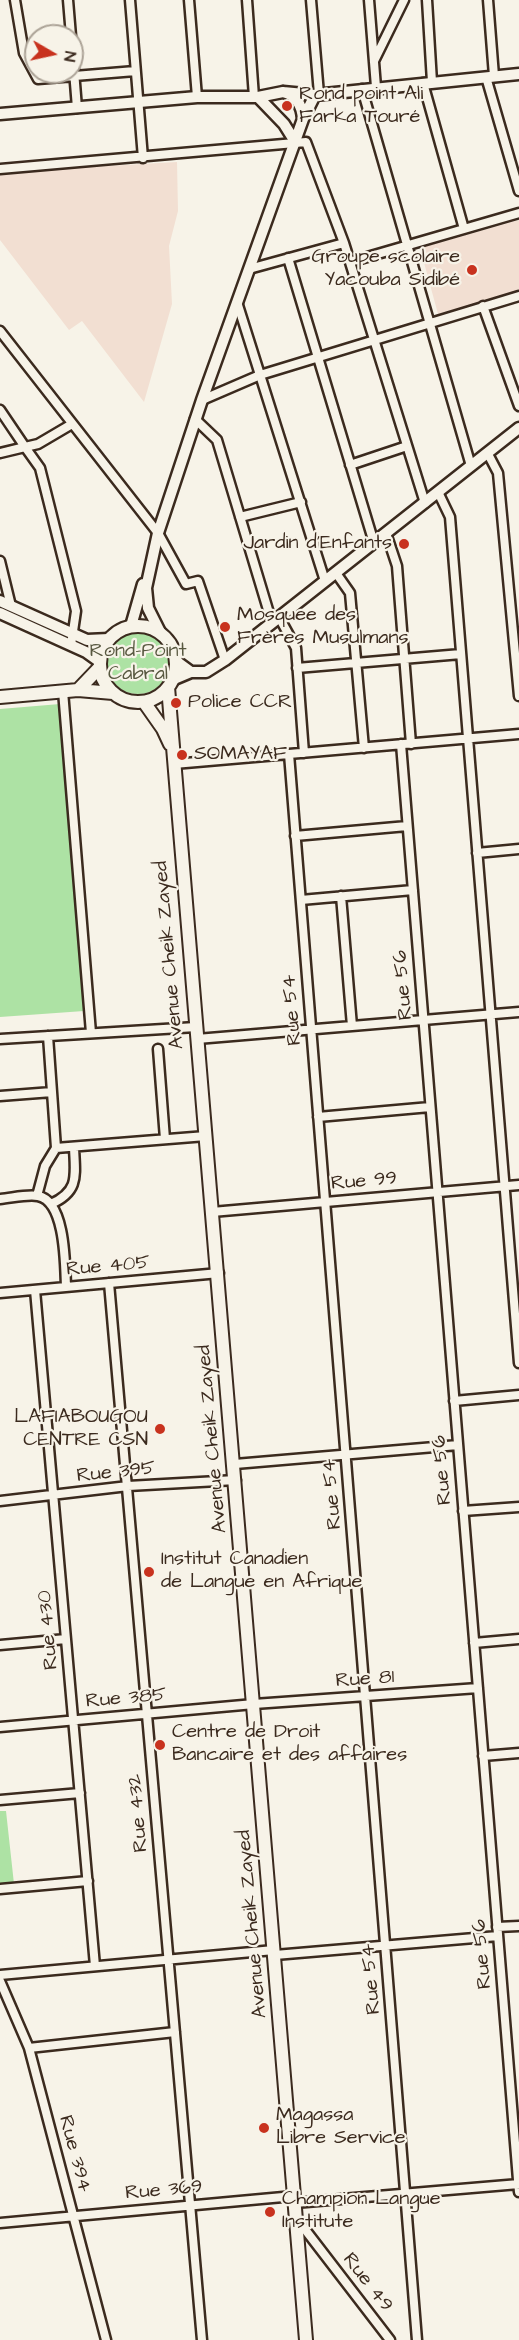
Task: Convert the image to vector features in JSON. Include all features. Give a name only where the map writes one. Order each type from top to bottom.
[{"type":"main road","points":[[0,697],[78,690],[113,693],[133,702],[144,702],[158,697],[170,684],[176,661],[174,650],[160,632],[146,626],[131,626],[119,631],[109,639],[100,664],[78,690]]},
{"type":"main road","points":[[100,664],[102,676],[113,693]]},
{"type":"main road","name":"Avenue Cheik Zayed","points":[[170,684],[196,1033],[219,1273],[306,2340]]},
{"type":"main road","name":"Avenue Cheik Zayed","points":[[144,702],[163,729],[174,757]]},
{"type":"street","points":[[15,0],[24,53]]},
{"type":"street","points":[[68,0],[70,24]]},
{"type":"street","points":[[130,0],[142,158]]},
{"type":"street","points":[[189,0],[197,97]]},
{"type":"street","points":[[247,0],[256,97],[280,120],[294,127],[302,121]]},
{"type":"street","points":[[131,626],[195,419],[294,141],[317,95],[311,0]]},
{"type":"street","points":[[369,0],[376,87]]},
{"type":"street","points":[[374,62],[404,0]]},
{"type":"street","points":[[427,0],[427,83],[464,229]]},
{"type":"street","points":[[488,0],[490,77],[519,191]]},
{"type":"street","points":[[84,75],[135,71]]},
{"type":"street","points":[[0,114],[197,97],[256,97],[281,92],[317,95],[376,87],[519,74]]},
{"type":"street","points":[[75,84],[77,108]]},
{"type":"street","points":[[362,89],[409,245],[471,466]]},
{"type":"street","points":[[281,92],[273,104],[280,120],[294,141]]},
{"type":"street","points":[[281,92],[290,94],[301,106],[302,121]]},
{"type":"street","points":[[0,169],[142,158],[303,141],[308,145],[344,243],[425,503]]},
{"type":"street","points":[[350,262],[519,213]]},
{"type":"street","points":[[249,269],[344,243]]},
{"type":"street","points":[[288,258],[374,543]]},
{"type":"street","points":[[202,400],[260,375],[519,296]]},
{"type":"street","points":[[237,302],[326,581]]},
{"type":"street","points":[[483,306],[519,406]]},
{"type":"street","points":[[0,331],[158,533],[186,584],[198,581],[225,660]]},
{"type":"street","points":[[0,410],[40,468],[76,611],[73,640]]},
{"type":"street","points":[[195,419],[217,440],[240,517],[276,620],[296,648],[304,753]]},
{"type":"street","points":[[0,453],[38,444],[72,424]]},
{"type":"street","points":[[170,684],[191,672],[206,672],[225,660],[519,429]]},
{"type":"street","points":[[350,465],[407,446]]},
{"type":"street","points":[[488,454],[498,473],[519,696]]},
{"type":"street","points":[[438,492],[450,517],[519,1362]]},
{"type":"street","points":[[240,517],[301,502]]},
{"type":"street","points":[[386,533],[397,566],[411,744]]},
{"type":"street","points":[[154,546],[146,588],[148,608],[160,632]]},
{"type":"street","points":[[0,561],[11,606]]},
{"type":"street","points":[[336,573],[350,593],[364,747]]},
{"type":"street","points":[[0,601],[73,640],[100,664]]},
{"type":"street","points":[[0,613],[73,640],[109,639]]},
{"type":"street","points":[[297,668],[461,654]]},
{"type":"street","points":[[176,661],[191,672]]},
{"type":"street","points":[[63,691],[91,1033]]},
{"type":"street","points":[[174,757],[304,753],[519,734]]},
{"type":"street","name":"Rue 56","points":[[401,744],[519,2192]]},
{"type":"street","name":"Rue 54","points":[[289,754],[417,2340]]},
{"type":"street","points":[[295,836],[408,826]]},
{"type":"street","points":[[477,853],[519,849]]},
{"type":"street","points":[[301,900],[413,890]]},
{"type":"street","points":[[341,896],[352,1026]]},
{"type":"street","points":[[0,1039],[91,1033],[196,1033],[311,1029],[519,1012]]},
{"type":"street","points":[[37,1196],[45,1166],[56,1148],[48,1036]]},
{"type":"street","points":[[158,1049],[165,1139]]},
{"type":"street","points":[[0,1096],[52,1092]]},
{"type":"street","points":[[318,1117],[430,1107]]},
{"type":"street","points":[[56,1148],[206,1136]]},
{"type":"street","points":[[51,1204],[67,1197],[73,1186],[74,1147]]},
{"type":"street","name":"Rue 99","points":[[212,1212],[519,1185]]},
{"type":"street","points":[[0,1199],[37,1196],[51,1204],[62,1230],[66,1287]]},
{"type":"street","name":"Rue 405","points":[[0,1293],[219,1273]]},
{"type":"street","name":"Rue 432","points":[[109,1283],[202,2340]]},
{"type":"street","name":"Rue 430","points":[[35,1290],[95,1966]]},
{"type":"street","points":[[454,1401],[519,1395]]},
{"type":"street","points":[[235,1464],[458,1445]]},
{"type":"street","name":"Rue 395","points":[[0,1501],[54,1497],[128,1486],[236,1480]]},
{"type":"street","points":[[464,1511],[519,1507]]},
{"type":"street","points":[[0,1645],[66,1639]]},
{"type":"street","points":[[474,1643],[519,1639]]},
{"type":"street","name":"Rue 81","points":[[254,1704],[366,1698],[478,1688]]},
{"type":"street","name":"Rue 385","points":[[0,1727],[254,1704]]},
{"type":"street","points":[[483,1756],[519,1753]]},
{"type":"street","points":[[0,1800],[80,1793]]},
{"type":"street","points":[[0,1889],[88,1881]]},
{"type":"street","points":[[0,1975],[274,1952],[386,1946],[498,1932],[519,1926]]},
{"type":"street","name":"Rue 394","points":[[0,1980],[29,2048],[106,2340]]},
{"type":"street","points":[[29,2048],[175,2032]]},
{"type":"street","name":"Rue 369","points":[[0,2223],[190,2206],[406,2194],[519,2184]]},
{"type":"street","name":"Rue 49","points":[[296,2218],[390,2340]]},
{"type":"shaded area","points":[[177,162],[178,211],[169,246],[172,304],[144,402],[82,321],[69,330],[0,240],[0,172]]},
{"type":"shaded area","name":"Groupe scolaire Yacouba Sidibé","points":[[519,220],[519,291],[438,314],[420,248]]},
{"type":"green space","name":"Rond-Point Cabral","points":[[138,632],[160,641],[169,663],[160,685],[138,694],[116,685],[107,663],[116,641]]},
{"type":"green space","points":[[60,704],[84,1011],[0,1017],[0,709]]},
{"type":"green space","points":[[0,1811],[6,1811],[14,1884],[0,1885]]},
{"type":"place","name":"Rond point Ali Farka Touré","points":[[287,106]]},
{"type":"place","name":"Groupe scolaire Yacouba Sidibé","points":[[472,270]]},
{"type":"place","name":"Jardin d'Enfants","points":[[404,544]]},
{"type":"place","name":"Mosquee des Frères Musulmans","points":[[225,627]]},
{"type":"place","name":"Police CCR","points":[[176,703]]},
{"type":"place","name":"SOMAYAF","points":[[182,755]]},
{"type":"place","name":"LAFIABOUGOU CENTRE CSN","points":[[160,1429]]},
{"type":"place","name":"Institut Canadien de Langue en Afrique","points":[[149,1572]]},
{"type":"place","name":"Centre de Droit Bancaire et des affaires","points":[[160,1745]]},
{"type":"place","name":"Magassa Libre Service","points":[[264,2128]]},
{"type":"place","name":"Champion Langue Institute","points":[[270,2212]]}]
